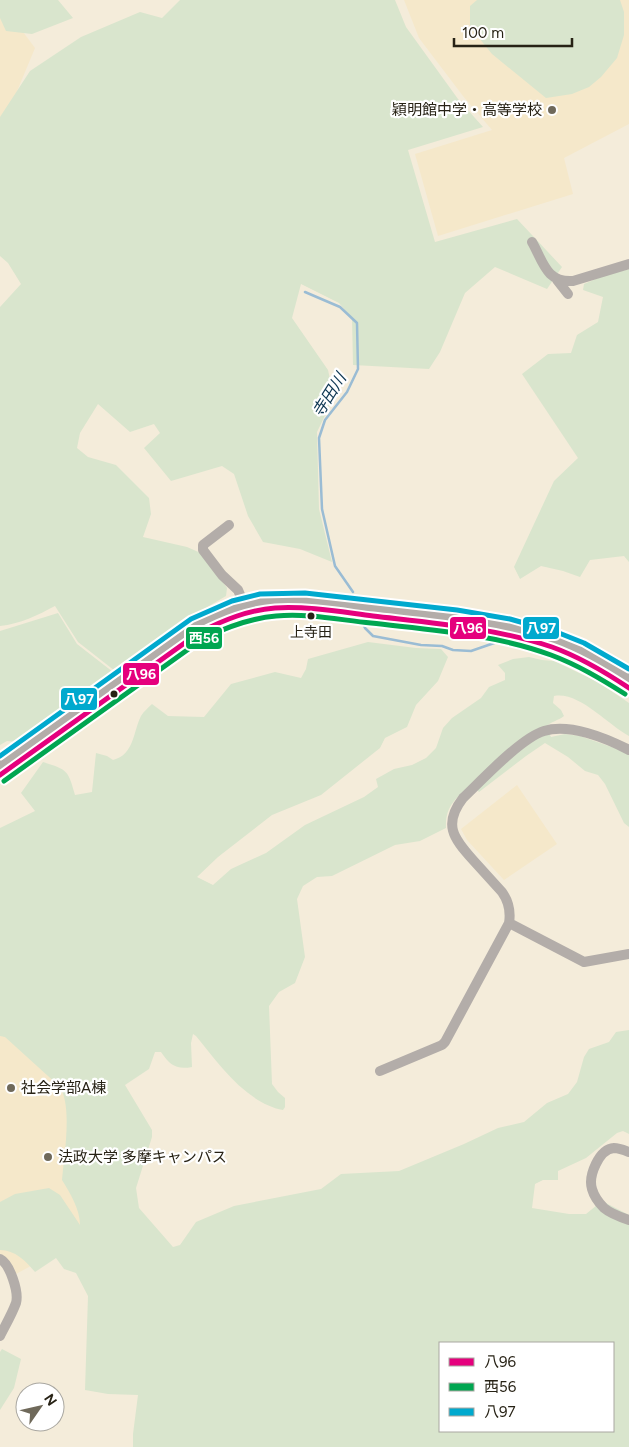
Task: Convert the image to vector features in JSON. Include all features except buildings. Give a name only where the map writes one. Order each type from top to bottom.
[{"type":"street","points":[[532,242],[541,262],[568,294]]},
{"type":"street","points":[[557,280],[573,281],[629,264]]},
{"type":"street","points":[[229,525],[203,545],[203,550],[222,575],[238,590],[246,608]]},
{"type":"street","points":[[0,765],[188,630],[210,617],[276,599],[304,600],[495,622],[530,630],[563,642],[598,658],[629,678]]},
{"type":"street","points":[[0,775],[200,632],[246,608],[301,608],[492,630],[527,638],[560,650],[592,665],[629,688]]},
{"type":"street","points":[[380,1071],[442,1045],[445,1042],[509,923],[510,915],[507,900],[502,892],[462,847],[454,835],[452,817],[455,808],[463,798],[526,740],[543,731],[571,729],[629,750]]},
{"type":"street","points":[[509,923],[584,962],[629,954]]},
{"type":"street","points":[[629,1152],[613,1148],[599,1157],[592,1174],[591,1187],[594,1196],[605,1208],[611,1213],[629,1220]]},
{"type":"street","points":[[0,1259],[9,1268],[17,1299],[0,1336]]},
{"type":"shaded area","name":"穎明館中学・高等学校","points":[[404,0],[629,0],[629,124],[564,158],[573,194],[438,236],[415,154],[492,130],[463,96],[419,38]]},
{"type":"shaded area","points":[[0,1],[35,48],[0,132]]},
{"type":"shaded area","points":[[517,785],[557,844],[504,880],[467,840],[461,829]]},
{"type":"shaded area","name":"法政大学 多摩キャンパス","points":[[0,969],[88,1087],[103,1227],[16,1274],[0,1255]]},
{"type":"green space","points":[[0,0],[58,0],[73,18],[32,34],[6,31],[0,18]]},
{"type":"green space","points":[[180,0],[395,0],[406,27],[458,99],[483,127],[408,150],[435,242],[517,219],[562,267],[547,289],[495,267],[465,293],[440,352],[429,369],[353,365],[352,318],[339,303],[301,284],[292,318],[328,370],[334,397],[317,432],[319,509],[332,562],[300,549],[263,542],[248,516],[234,474],[222,466],[171,481],[144,448],[160,433],[154,424],[130,432],[98,404],[80,433],[77,448],[88,457],[116,465],[149,498],[151,514],[143,537],[187,547],[203,554],[227,588],[226,596],[185,620],[115,671],[78,642],[55,606],[22,621],[0,626],[0,307],[21,284],[8,263],[0,256],[0,117],[30,71],[81,37],[140,12],[162,18]]},
{"type":"green space","points":[[477,0],[620,0],[624,12],[624,35],[617,58],[601,77],[589,87],[572,94],[546,98],[492,54],[470,27],[470,6]]},
{"type":"green space","points":[[629,269],[629,562],[624,556],[590,560],[580,577],[541,566],[520,579],[514,567],[554,481],[578,458],[522,374],[548,354],[571,353],[577,335],[598,322],[603,297],[583,290],[584,284],[603,276]]},
{"type":"green space","points":[[58,613],[77,644],[113,672],[17,742],[7,741],[0,745],[0,631]]},
{"type":"green space","points":[[368,642],[441,649],[448,657],[438,681],[416,705],[407,727],[385,738],[380,748],[321,795],[272,815],[218,857],[197,877],[213,885],[231,869],[266,853],[305,825],[364,797],[378,787],[376,779],[394,769],[412,765],[426,758],[436,748],[443,728],[452,718],[481,698],[489,687],[505,680],[505,673],[498,665],[513,659],[529,657],[554,661],[598,682],[629,703],[629,736],[593,710],[564,696],[554,696],[553,703],[561,710],[564,716],[546,727],[551,737],[565,734],[580,736],[629,753],[629,827],[624,823],[605,784],[598,775],[585,771],[568,757],[545,743],[479,792],[472,784],[456,798],[450,808],[447,814],[446,828],[420,841],[395,845],[332,876],[317,877],[303,886],[297,899],[305,957],[295,983],[279,992],[269,1006],[272,1084],[285,1098],[285,1107],[283,1110],[270,1106],[245,1091],[193,1034],[191,1043],[192,1067],[182,1068],[174,1066],[161,1052],[155,1052],[149,1069],[125,1085],[152,1130],[152,1137],[136,1188],[139,1208],[173,1247],[180,1245],[196,1222],[234,1206],[321,1189],[341,1174],[399,1171],[498,1128],[524,1122],[547,1103],[568,1094],[577,1082],[584,1057],[589,1049],[609,1042],[616,1032],[629,1030],[629,1134],[623,1131],[617,1133],[586,1158],[558,1171],[558,1180],[543,1180],[535,1184],[532,1208],[569,1214],[586,1214],[602,1201],[629,1215],[629,1447],[133,1447],[138,1395],[108,1394],[85,1390],[88,1296],[76,1273],[64,1269],[56,1258],[35,1272],[24,1260],[15,1254],[0,1250],[0,1202],[15,1194],[49,1188],[60,1195],[80,1225],[80,1219],[62,1180],[67,1117],[63,1094],[59,1086],[5,1037],[0,1036],[0,828],[35,811],[21,793],[43,762],[66,772],[71,780],[75,795],[92,792],[96,753],[113,760],[125,753],[132,742],[141,716],[152,704],[168,716],[204,717],[231,684],[275,672],[301,678],[306,669],[308,659]]},
{"type":"green space","points":[[2,1349],[21,1359],[14,1388],[0,1410],[0,1352]]},
{"type":"waterway","name":"寺田川","points":[[305,292],[340,307],[357,323],[358,369],[347,392],[325,420],[319,438],[322,509],[335,566],[353,592]]},
{"type":"waterway","name":"寺田川","points":[[363,624],[373,636],[421,645],[442,646],[453,650],[471,651],[500,641]]},
{"type":"transit line","name":"八97","points":[[0,756],[191,619],[232,601],[260,594],[305,593],[457,610],[510,619],[559,633],[584,643],[629,669]]},
{"type":"transit line","name":"八96","points":[[0,775],[200,632],[236,616],[265,609],[300,608],[324,610],[441,624],[508,635],[552,647],[572,655],[629,688]]},
{"type":"transit line","name":"西56","points":[[4,781],[204,638],[221,630],[266,617],[288,615],[324,617],[485,637],[529,648],[561,659],[625,694]]},
{"type":"place","name":"穎明館中学・高等学校","points":[[552,110]]},
{"type":"place","name":"上寺田","points":[[311,616]]},
{"type":"place","name":"社会学部A棟","points":[[11,1088]]},
{"type":"place","name":"法政大学 多摩キャンパス","points":[[48,1157]]}]
